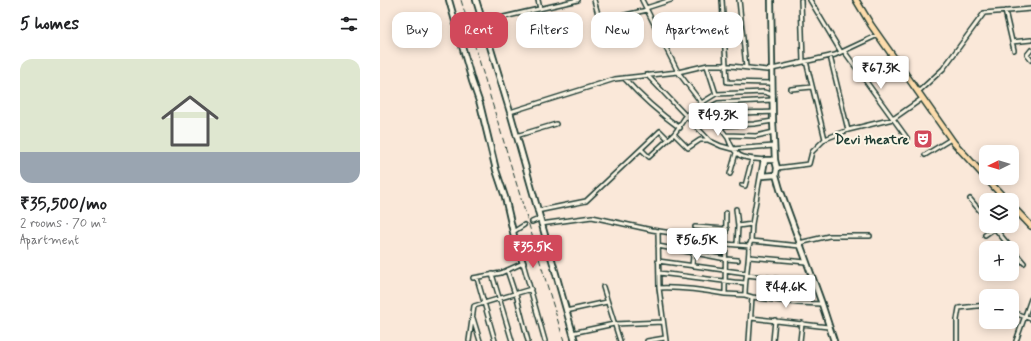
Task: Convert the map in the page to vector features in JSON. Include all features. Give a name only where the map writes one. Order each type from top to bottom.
[{"type":"main road","points":[[858,1],[878,35],[951,139],[979,170]]},
{"type":"main road","points":[[992,185],[1000,193]]},
{"type":"main road","points":[[1019,216],[1031,226]]},
{"type":"street","points":[[449,0],[480,104],[496,170],[506,197],[517,249],[531,289],[545,341]]},
{"type":"street","points":[[479,12],[476,1],[482,0]]},
{"type":"street","points":[[538,0],[540,9]]},
{"type":"street","points":[[508,16],[578,0]]},
{"type":"street","points":[[594,0],[600,21],[647,9],[671,0]]},
{"type":"street","points":[[642,0],[678,72],[726,135],[732,149],[743,157],[775,160]]},
{"type":"street","points":[[722,0],[727,82],[772,83]]},
{"type":"street","points":[[738,0],[746,67]]},
{"type":"street","points":[[771,0],[773,121],[775,160],[777,168],[776,174],[834,341]]},
{"type":"street","points":[[801,0],[805,61],[826,139]]},
{"type":"street","points":[[810,0],[842,51],[907,138]]},
{"type":"street","points":[[918,92],[943,69],[984,13],[1031,9]]},
{"type":"street","points":[[1005,11],[1014,50]]},
{"type":"street","points":[[510,112],[593,85],[624,78],[678,72],[707,66],[746,67],[767,70],[772,69],[830,56],[878,35]]},
{"type":"street","points":[[1012,42],[1031,40]]},
{"type":"street","points":[[490,48],[510,112],[575,341]]},
{"type":"street","points":[[1031,50],[1027,55],[1031,60]]},
{"type":"street","points":[[830,56],[848,130]]},
{"type":"street","points":[[707,66],[716,94]]},
{"type":"street","points":[[647,75],[712,142]]},
{"type":"street","points":[[624,78],[640,97],[680,128]]},
{"type":"street","points":[[791,89],[812,87]]},
{"type":"street","points":[[641,149],[648,157],[680,128],[686,116],[701,102],[716,94],[764,92],[773,97]]},
{"type":"street","points":[[706,109],[718,104],[773,97]]},
{"type":"street","points":[[777,168],[809,164],[812,152],[826,139],[848,130],[893,119],[923,98]]},
{"type":"street","points":[[712,116],[729,113],[748,114],[773,112]]},
{"type":"street","points":[[718,126],[773,121]]},
{"type":"street","points":[[516,136],[556,124]]},
{"type":"street","points":[[537,211],[586,201],[660,131],[668,139]]},
{"type":"street","points":[[726,135],[756,136],[774,132]]},
{"type":"street","points":[[674,134],[688,148],[700,140],[708,140],[732,149],[774,146]]},
{"type":"street","points":[[925,155],[951,139]]},
{"type":"street","points":[[730,174],[736,153]]},
{"type":"street","points":[[742,185],[745,186],[752,159]]},
{"type":"street","points":[[764,160],[762,176],[776,174]]},
{"type":"street","points":[[745,295],[752,224],[764,160]]},
{"type":"street","points":[[970,199],[979,210]]},
{"type":"street","points":[[736,209],[738,226],[737,245]]},
{"type":"street","points":[[725,294],[726,213]]},
{"type":"street","points":[[532,222],[592,217],[726,244],[749,246]]},
{"type":"street","points":[[738,226],[752,224]]},
{"type":"street","points":[[513,232],[524,225]]},
{"type":"street","points":[[695,226],[726,228]]},
{"type":"street","points":[[647,341],[666,339],[659,288],[658,231]]},
{"type":"street","points":[[1000,233],[1006,241]]},
{"type":"street","points":[[751,241],[800,245],[829,236],[870,236]]},
{"type":"street","points":[[692,266],[695,237]]},
{"type":"street","points":[[517,249],[545,239]]},
{"type":"street","points":[[658,246],[726,260],[738,260]]},
{"type":"street","points":[[749,257],[806,262]]},
{"type":"street","points":[[1019,257],[1024,263]]},
{"type":"street","points":[[658,261],[803,282],[814,282]]},
{"type":"street","points":[[495,341],[485,304],[475,278],[507,270],[523,263]]},
{"type":"street","points":[[507,270],[516,294],[528,341]]},
{"type":"street","points":[[659,273],[745,284]]},
{"type":"street","points":[[492,274],[512,341]]},
{"type":"street","points":[[603,287],[620,341]]},
{"type":"street","points":[[659,288],[690,288],[798,303],[822,304]]},
{"type":"street","points":[[469,341],[474,306],[485,304],[531,289]]},
{"type":"street","points":[[749,341],[752,297]]},
{"type":"street","points":[[1016,341],[1031,299]]},
{"type":"street","points":[[566,311],[607,302]]},
{"type":"street","points":[[957,341],[957,320],[959,308],[979,306]]},
{"type":"street","points":[[473,315],[480,341]]},
{"type":"street","points":[[1019,315],[1031,319]]},
{"type":"street","points":[[751,318],[828,327]]},
{"type":"street","points":[[773,341],[775,320]]},
{"type":"street","points":[[572,333],[614,324],[663,322]]},
{"type":"street","points":[[800,341],[802,323]]},
{"type":"tunnel","points":[[524,225],[532,222]]},
{"type":"railway","points":[[461,0],[564,341]]},
{"type":"place","name":"Devi theatre","points":[[923,139]]}]
